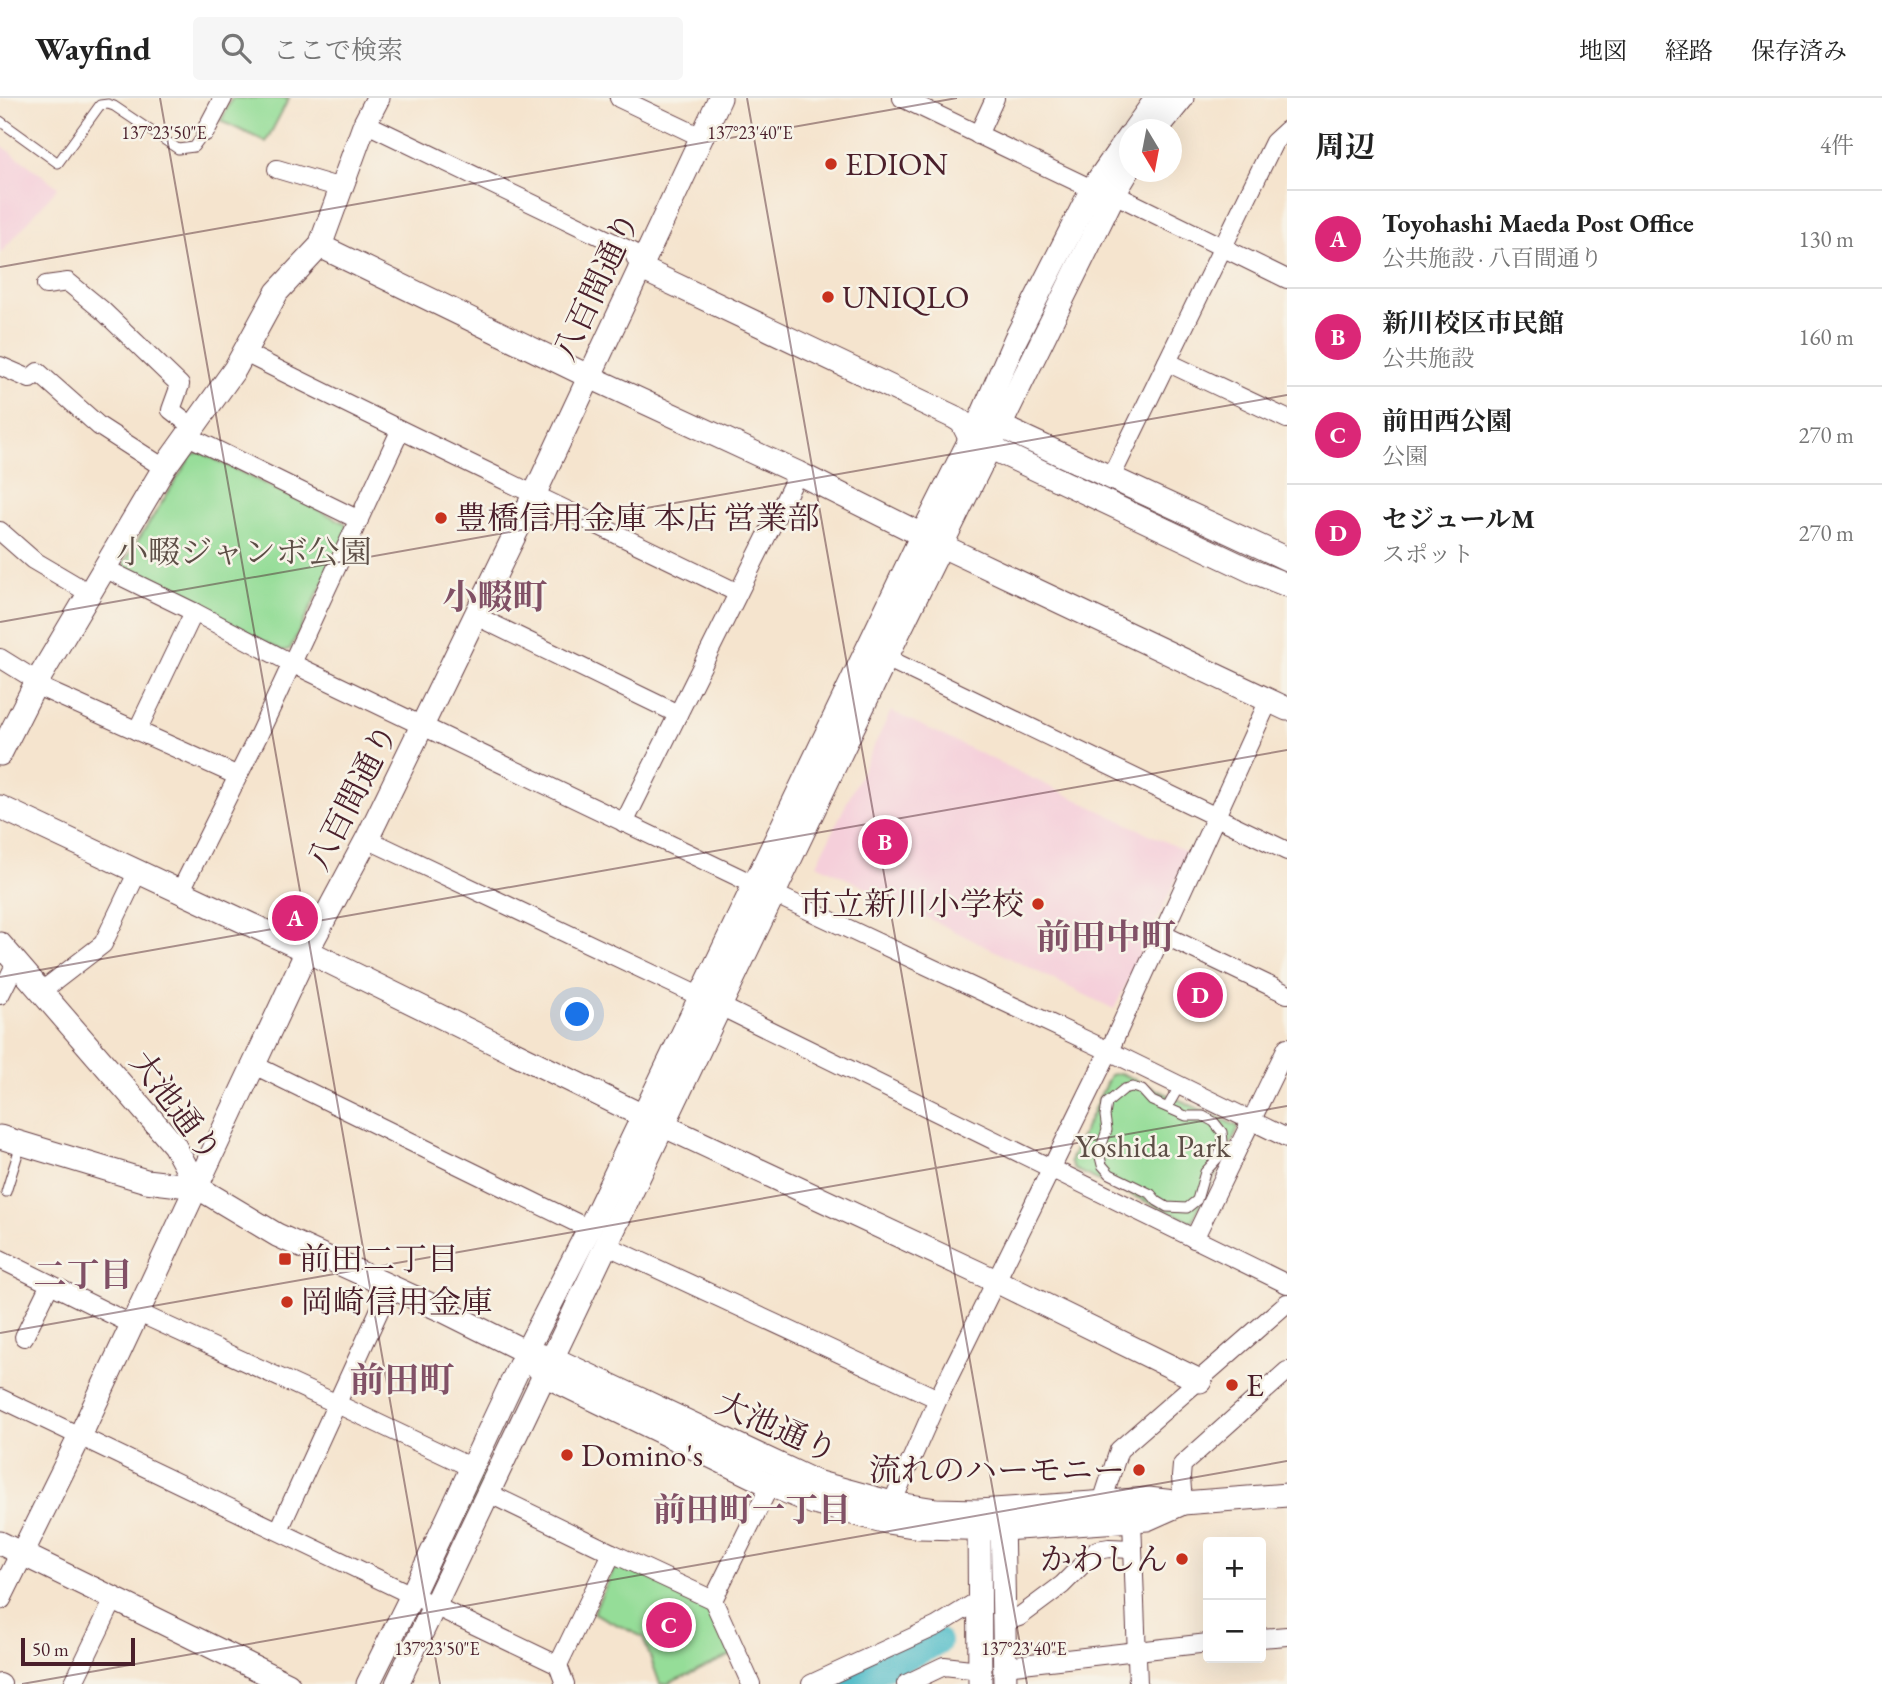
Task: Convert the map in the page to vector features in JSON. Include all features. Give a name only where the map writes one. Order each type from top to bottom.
[{"type":"street","points":[[205,132],[223,98]]},
{"type":"street","points":[[0,754],[36,683],[164,468],[244,353],[277,292],[320,246],[365,123],[378,98]]},
{"type":"street","points":[[619,98],[701,137]]},
{"type":"street","name":"八百間通り","points":[[0,1598],[136,1319],[307,951],[368,839],[535,494],[720,98]]},
{"type":"street","points":[[902,98],[1287,279]]},
{"type":"street","points":[[978,135],[995,98]]},
{"type":"street","points":[[1142,119],[1157,98]]},
{"type":"street","points":[[1165,119],[1182,98]]},
{"type":"street","points":[[365,123],[633,253],[640,268],[981,430],[1240,565],[1287,585]]},
{"type":"street","points":[[1111,477],[1274,142],[1287,130]]},
{"type":"street","points":[[368,1684],[470,1467],[589,1229],[722,1007],[765,889],[981,430],[1119,157]]},
{"type":"street","points":[[277,169],[341,188]]},
{"type":"street","points":[[1103,191],[1119,177]]},
{"type":"street","points":[[320,246],[1278,704],[1216,815],[1109,1051],[939,1399],[892,1503]]},
{"type":"street","points":[[46,285],[68,282],[184,379],[172,410],[191,432],[359,520]]},
{"type":"street","points":[[244,353],[738,593]]},
{"type":"street","points":[[1167,362],[1287,419]]},
{"type":"street","points":[[0,366],[30,379],[38,372],[99,426],[164,468]]},
{"type":"street","points":[[981,430],[1111,477],[1275,556],[1287,559]]},
{"type":"street","points":[[180,891],[238,776],[400,431]]},
{"type":"street","points":[[624,823],[798,473]]},
{"type":"street","points":[[0,531],[33,560],[89,593]]},
{"type":"street","points":[[397,1684],[606,1245],[699,996],[765,889],[886,658],[931,540]]},
{"type":"street","points":[[104,568],[291,663],[1287,1138]]},
{"type":"street","points":[[137,731],[194,612]]},
{"type":"street","points":[[476,616],[678,714]]},
{"type":"street","points":[[0,658],[36,683],[238,776]]},
{"type":"street","points":[[886,658],[1287,850]]},
{"type":"street","points":[[0,807],[307,951],[654,1121],[998,1282],[1200,1381]]},
{"type":"street","points":[[368,839],[699,996]]},
{"type":"street","points":[[43,991],[103,943],[138,872]]},
{"type":"street","points":[[1162,934],[1287,993]]},
{"type":"street","name":"大池通り","points":[[0,944],[174,1145],[197,1187],[277,1235],[526,1352],[770,1485],[814,1503],[887,1522],[919,1527],[991,1520],[1102,1502],[1148,1499],[1183,1503]]},
{"type":"street","points":[[0,995],[17,961]]},
{"type":"street","points":[[722,1007],[1287,1284]]},
{"type":"street","points":[[1194,1239],[1287,1047]]},
{"type":"street","points":[[254,1065],[589,1229]]},
{"type":"street","points":[[11,1140],[146,1181],[197,1187]]},
{"type":"street","points":[[606,1245],[939,1399]]},
{"type":"street","points":[[0,1259],[50,1284],[335,1403],[470,1467]]},
{"type":"street","points":[[24,1337],[50,1284]]},
{"type":"street","points":[[279,1530],[390,1287]]},
{"type":"street","points":[[1102,1502],[1119,1451],[1287,1303]]},
{"type":"street","name":"大池通り","points":[[548,1366],[816,1482],[892,1503],[991,1520]]},
{"type":"street","points":[[1183,1503],[1182,1465],[1287,1371]]},
{"type":"street","points":[[0,1398],[558,1665],[565,1684]]},
{"type":"street","points":[[713,1600],[770,1485]]},
{"type":"street","points":[[488,1493],[713,1600],[751,1684]]},
{"type":"street","points":[[991,1520],[1147,1519],[1183,1503],[1287,1495]]},
{"type":"street","points":[[906,1684],[944,1666],[980,1677],[981,1599],[991,1520]]},
{"type":"street","points":[[991,1520],[1004,1622],[1005,1675],[1136,1650],[1203,1643]]},
{"type":"street","points":[[1132,1520],[1138,1684]]},
{"type":"street","points":[[0,1543],[288,1684]]},
{"type":"street","points":[[1004,1622],[1019,1617],[1062,1585],[1097,1550],[1133,1549]]},
{"type":"street","points":[[558,1665],[612,1553]]},
{"type":"street","points":[[73,1684],[115,1597]]},
{"type":"street","points":[[811,1684],[937,1626],[981,1599]]},
{"type":"street","points":[[1266,1638],[1287,1636]]},
{"type":"lane","points":[[0,121],[58,163],[100,105],[114,106],[178,149],[194,147],[205,132]]},
{"type":"lane","points":[[1168,1106],[1180,1085]]},
{"type":"lane","points":[[1132,1087],[1142,1090],[1153,1101],[1168,1106],[1186,1116],[1202,1116],[1214,1122],[1222,1132],[1223,1142],[1218,1158],[1205,1172],[1197,1200],[1186,1208],[1167,1208],[1150,1194],[1110,1174],[1102,1165],[1099,1153],[1107,1130],[1107,1103],[1124,1089],[1132,1087]]},
{"type":"lane","points":[[1085,1101],[1105,1110]]},
{"type":"lane","points":[[6,1192],[11,1140]]},
{"type":"lane","points":[[1205,1172],[1223,1180]]},
{"type":"lane","points":[[1121,1204],[1130,1184]]},
{"type":"shaded area","points":[[0,144],[58,187],[0,254]]},
{"type":"shaded area","points":[[891,711],[1189,853],[1114,1009],[817,864]]},
{"type":"green space","points":[[232,98],[289,98],[266,142],[221,121]]},
{"type":"green space","name":"小畷ジャンボ公園","points":[[200,452],[345,523],[349,531],[290,649],[283,651],[124,572],[123,564],[192,455]]},
{"type":"green space","name":"Yoshida Park","points":[[1120,1073],[1239,1127],[1192,1222],[1075,1170],[1070,1161],[1110,1075]]},
{"type":"green space","points":[[502,1445],[439,1571],[438,1571],[476,1484]]},
{"type":"green space","points":[[617,1563],[706,1603],[732,1655],[667,1684],[660,1684],[643,1637],[593,1613]]},
{"type":"waterway","points":[[847,1684],[937,1642]]},
{"type":"place","name":"EDION","points":[[831,164]]},
{"type":"place","name":"UNIQLO","points":[[828,297]]},
{"type":"place","name":"豊橋信用金庫 本店 営業部","points":[[441,518]]},
{"type":"place","name":"新川校区市民館","points":[[885,842]]},
{"type":"place","name":"市立新川小学校","points":[[1038,904]]},
{"type":"place","name":"Toyohashi Maeda Post Office","points":[[295,918]]},
{"type":"place","name":"セジュールM","points":[[1200,995]]},
{"type":"place","name":"前田二丁目","points":[[285,1259]]},
{"type":"place","name":"岡崎信用金庫","points":[[287,1302]]},
{"type":"place","name":"E","points":[[1232,1385]]},
{"type":"place","name":"Domino's","points":[[567,1455]]},
{"type":"place","name":"流れのハーモニー","points":[[1139,1470]]},
{"type":"place","name":"かわしん","points":[[1182,1559]]},
{"type":"place","name":"前田西公園","points":[[669,1625]]},
{"type":"district","name":"小畷町","points":[[495,597]]},
{"type":"district","name":"前田中町","points":[[1106,937]]},
{"type":"district","name":"二丁目","points":[[83,1274]]},
{"type":"district","name":"前田町","points":[[402,1380]]},
{"type":"district","name":"前田町一丁目","points":[[752,1509]]}]
